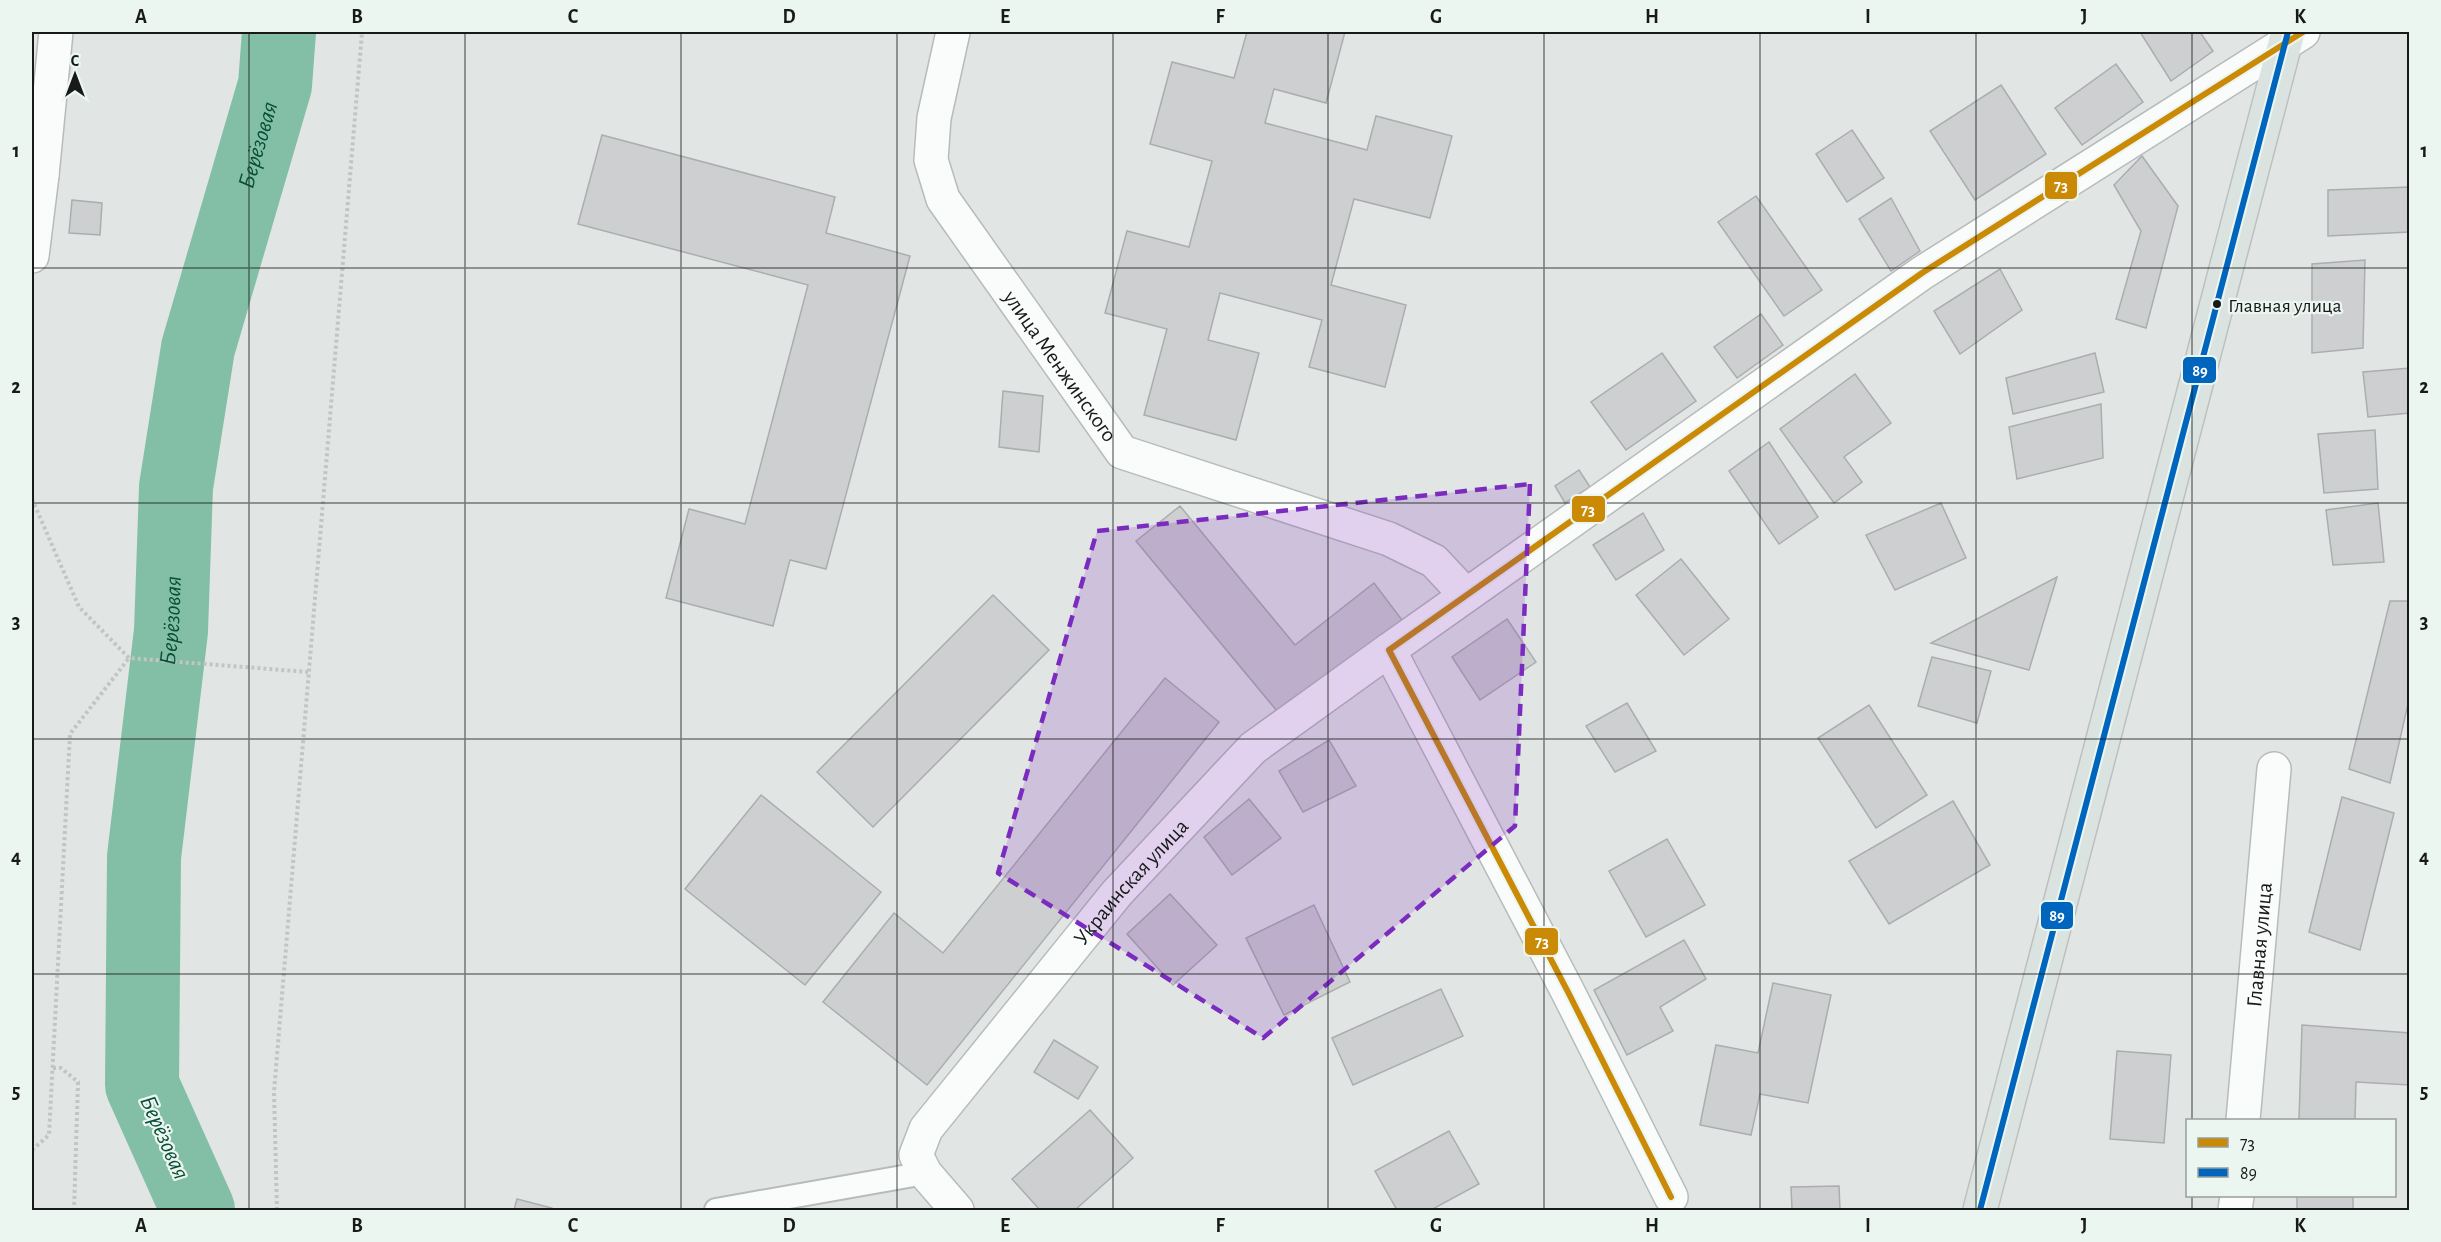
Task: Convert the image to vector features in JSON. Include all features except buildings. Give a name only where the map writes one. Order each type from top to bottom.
[{"type":"main road","points":[[1980,1210],[2288,35]]},
{"type":"street","points":[[32,256],[37,183],[56,32]]},
{"type":"street","name":"улица Менжинского","points":[[953,32],[934,118],[931,160],[943,199],[1122,452],[1389,539],[1434,561],[1465,594]]},
{"type":"street","name":"Украинская улица","points":[[920,1164],[926,1129],[1117,893],[1253,748],[1465,594],[1922,273],[2288,35]]},
{"type":"street","points":[[1389,650],[1568,992],[1671,1197]]},
{"type":"street","name":"Главная улица","points":[[2243,1119],[2274,770]]},
{"type":"street","points":[[920,1164],[957,1210]]},
{"type":"lane","points":[[716,1210],[920,1164]]},
{"type":"path","points":[[277,1210],[274,1092],[307,672],[362,32]]},
{"type":"path","points":[[32,499],[79,607],[129,658],[307,672]]},
{"type":"path","points":[[32,1150],[49,1135],[70,734],[129,658]]},
{"type":"path","points":[[53,1068],[61,1068],[78,1082],[74,1210]]},
{"type":"highlighted area","points":[[1530,484],[1515,826],[1263,1038],[998,873],[1097,531]]},
{"type":"waterway","name":"Берёзовая","points":[[198,1210],[142,1085],[144,857],[171,631],[176,487],[198,348],[275,85],[279,32]]},
{"type":"transit line","name":"89","points":[[1980,1210],[2288,32]]},
{"type":"transit line","name":"73","points":[[1671,1197],[1568,992],[1389,650],[1922,273],[2303,32]]},
{"type":"place","name":"Главная улица","points":[[2217,304]]}]
